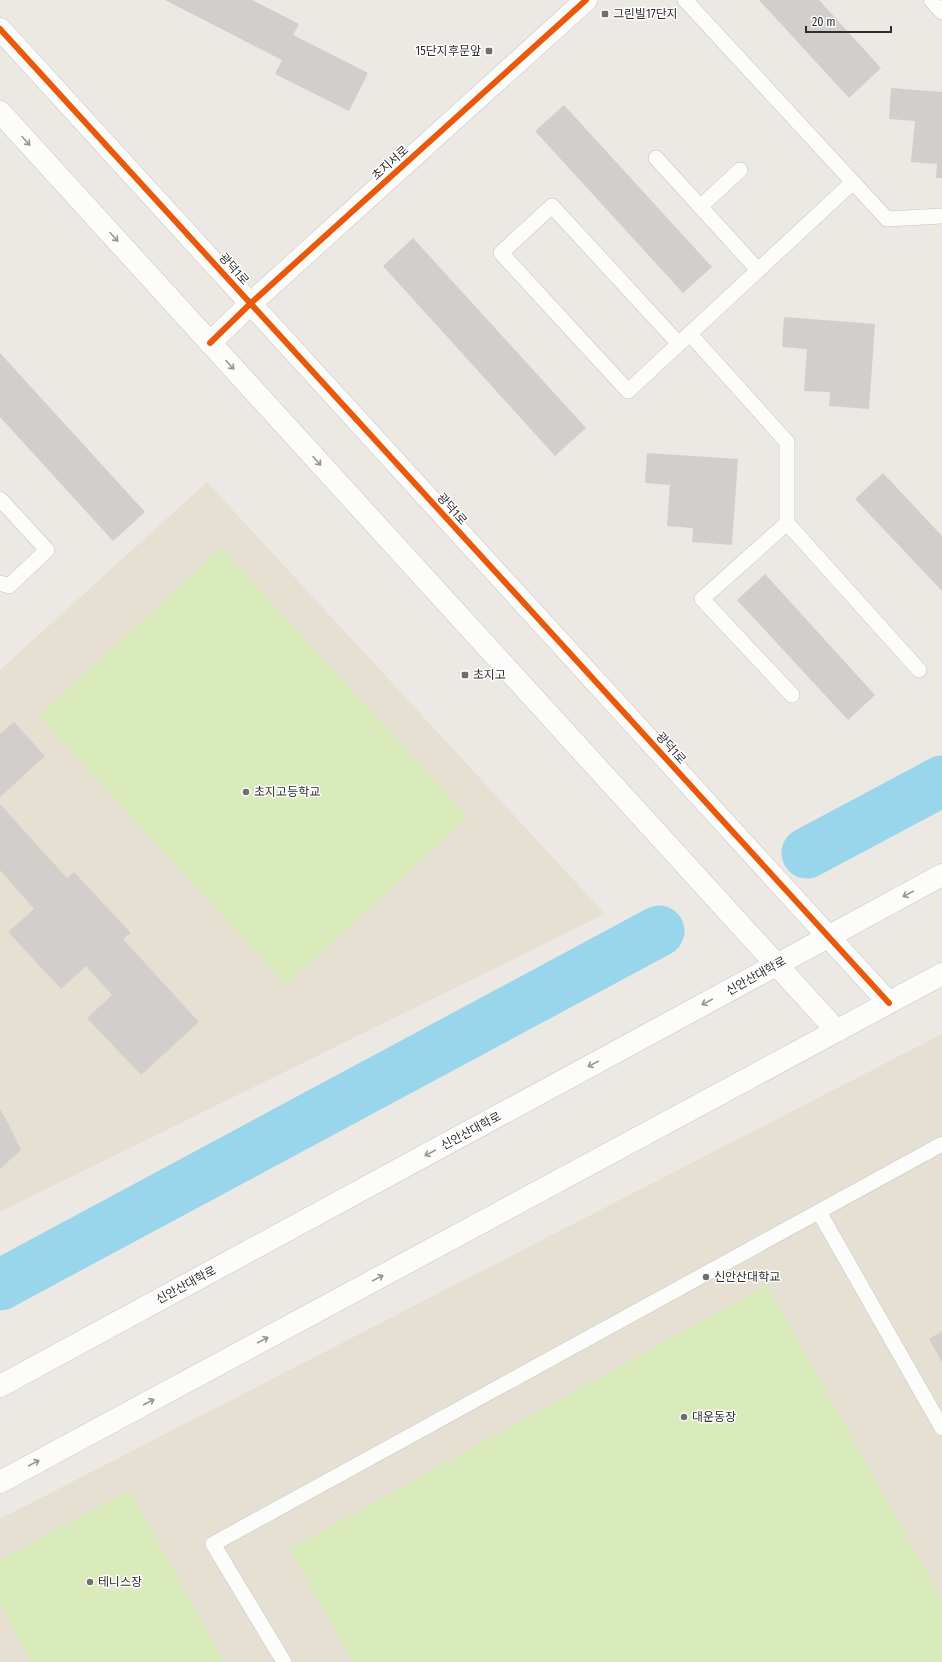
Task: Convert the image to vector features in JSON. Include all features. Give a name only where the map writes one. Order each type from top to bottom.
[{"type":"street","name":"초지서로","points":[[210,343],[250,304],[586,0]]},
{"type":"street","name":"광덕1로","points":[[0,29],[889,1003]]},
{"type":"street","points":[[0,112],[837,1031]]},
{"type":"street","name":"신안산대학로","points":[[0,1386],[942,875]]},
{"type":"street","points":[[0,1482],[942,974]]},
{"type":"lane","points":[[685,0],[887,219],[942,216]]},
{"type":"lane","points":[[931,0],[942,12]]},
{"type":"lane","points":[[656,158],[758,270]]},
{"type":"lane","points":[[700,208],[740,170]]},
{"type":"lane","points":[[679,344],[552,206],[501,252],[628,392],[853,182]]},
{"type":"lane","points":[[690,334],[787,442],[787,522],[919,670]]},
{"type":"lane","points":[[0,499],[47,550],[9,586],[0,583]]},
{"type":"lane","points":[[787,522],[702,599],[792,695]]},
{"type":"lane","points":[[284,1662],[213,1544],[942,1144]]},
{"type":"lane","points":[[819,1212],[942,1428]]},
{"type":"shaded area","name":"초지고등학교","points":[[207,482],[605,914],[0,1212],[0,670]]},
{"type":"shaded area","name":"신안산대학교","points":[[942,1034],[942,1662],[0,1662],[0,1519]]},
{"type":"green space","points":[[221,548],[468,817],[286,985],[39,716]]},
{"type":"green space","name":"대운동장","points":[[767,1285],[942,1600],[942,1662],[353,1662],[290,1549]]},
{"type":"green space","name":"테니스장","points":[[130,1490],[224,1662],[31,1662],[0,1604],[0,1560]]},
{"type":"building","points":[[165,0],[252,0],[299,24],[293,35],[368,73],[349,111],[275,74],[282,60]]},
{"type":"building","points":[[759,0],[819,0],[881,68],[849,98]]},
{"type":"building","points":[[891,88],[942,92],[942,178],[936,178],[937,164],[911,162],[915,121],[889,119]]},
{"type":"building","points":[[564,105],[712,267],[683,293],[535,131]]},
{"type":"building","points":[[413,238],[586,428],[555,456],[383,266]]},
{"type":"building","points":[[784,317],[875,324],[869,409],[829,406],[830,392],[804,391],[807,349],[782,347]]},
{"type":"building","points":[[0,353],[145,512],[113,541],[0,417]]},
{"type":"building","points":[[647,453],[738,459],[732,545],[692,542],[693,528],[667,526],[670,485],[645,483]]},
{"type":"building","points":[[883,473],[942,536],[942,591],[855,499]]},
{"type":"building","points":[[765,574],[875,695],[848,720],[737,600]]},
{"type":"building","points":[[14,722],[45,756],[0,797],[0,734]]},
{"type":"building","points":[[0,804],[67,878],[74,872],[131,933],[123,939],[199,1022],[141,1075],[87,1018],[112,995],[86,966],[61,989],[8,932],[34,909],[0,870]]},
{"type":"building","points":[[0,1109],[21,1150],[0,1169]]},
{"type":"building","points":[[942,1331],[942,1362],[929,1339]]},
{"type":"waterway","points":[[807,853],[942,781]]},
{"type":"waterway","points":[[0,1285],[659,931]]},
{"type":"cycle path","points":[[210,343],[250,304],[586,0]]},
{"type":"cycle path","points":[[0,29],[889,1003]]},
{"type":"place","name":"그린빌17단지","points":[[605,14]]},
{"type":"place","name":"15단지후문앞","points":[[489,51]]},
{"type":"place","name":"초지고","points":[[465,675]]},
{"type":"place","name":"초지고등학교","points":[[246,792]]},
{"type":"place","name":"신안산대학교","points":[[706,1277]]},
{"type":"place","name":"대운동장","points":[[684,1417]]},
{"type":"place","name":"테니스장","points":[[90,1582]]}]
